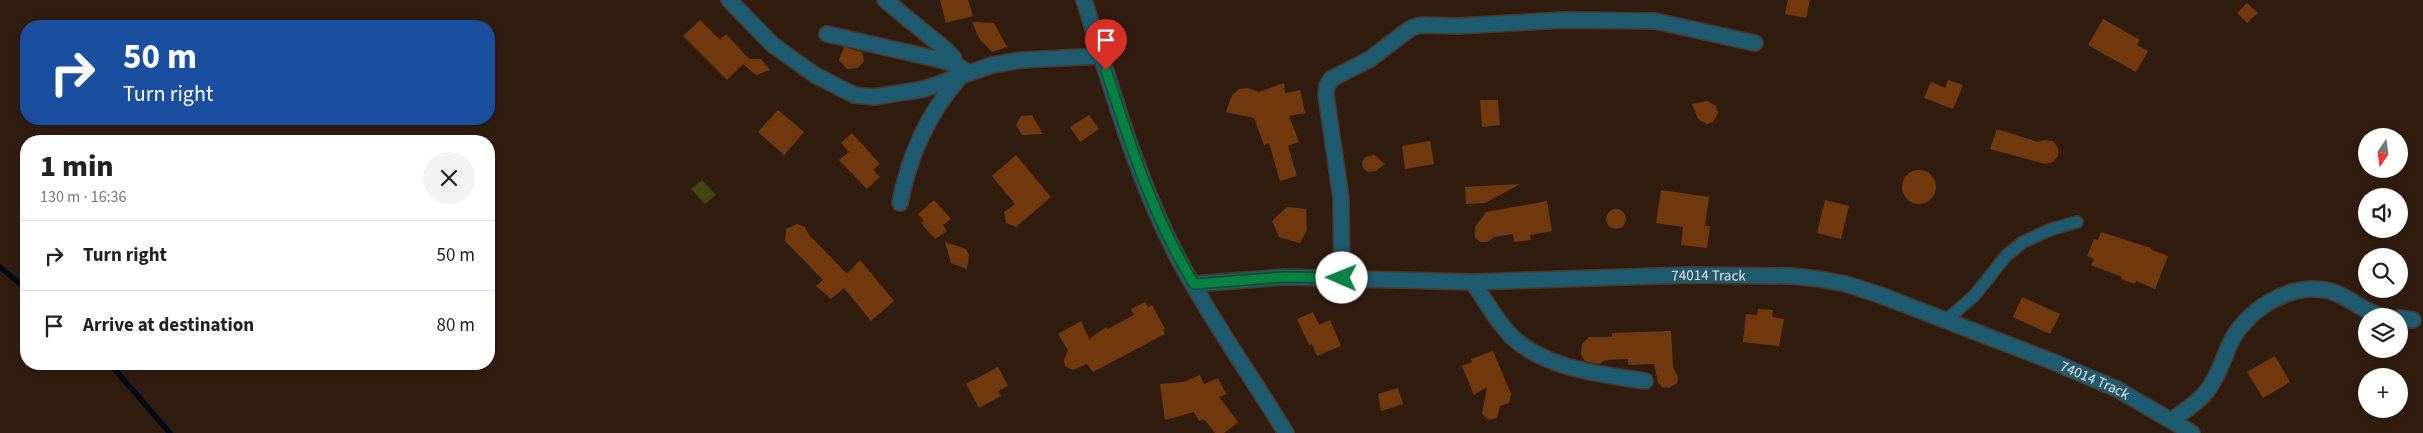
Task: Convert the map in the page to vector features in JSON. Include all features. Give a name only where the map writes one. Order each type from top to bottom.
[{"type":"street","points":[[729,0],[772,45],[816,75],[854,95],[874,97],[924,89],[961,71],[1022,60],[1102,56]]},
{"type":"street","points":[[885,0],[946,50],[953,57],[961,71]]},
{"type":"street","points":[[1084,0],[1147,191],[1178,257],[1286,433]]},
{"type":"street","points":[[1342,278],[1343,219],[1326,96],[1327,86],[1331,79],[1370,59],[1411,28],[1421,24],[1458,26],[1564,20],[1655,21],[1755,43]]},
{"type":"street","points":[[827,34],[961,71]]},
{"type":"street","points":[[900,204],[909,164],[922,130],[937,104],[961,71]]},
{"type":"street","name":"74014 Track","points":[[1194,284],[1284,277],[1473,282],[1688,275],[1791,276],[1846,284],[1946,320],[2108,386],[2172,420],[2192,433]]},
{"type":"street","points":[[1473,282],[1497,319],[1512,336],[1545,359],[1600,374],[1645,381]]},
{"type":"street","points":[[2172,420],[2195,404],[2206,393],[2218,374],[2237,330],[2253,313],[2272,301],[2294,292],[2330,291],[2361,308]]},
{"type":"lane","points":[[1946,320],[1974,296],[2006,256],[2023,242],[2052,229],[2077,222]]},
{"type":"shaded area","points":[[702,180],[716,195],[705,204],[691,189]]},
{"type":"building","points":[[940,0],[968,0],[973,16],[946,23]]},
{"type":"building","points":[[1788,0],[1810,0],[1806,18],[1785,14]]},
{"type":"building","points":[[2247,3],[2258,13],[2247,23],[2237,13]]},
{"type":"building","points":[[2103,19],[2140,40],[2137,45],[2148,51],[2136,72],[2088,45]]},
{"type":"building","points":[[700,20],[720,40],[726,34],[749,59],[761,59],[770,70],[756,75],[743,64],[727,80],[683,36]]},
{"type":"building","points":[[972,22],[994,23],[1007,47],[992,52],[979,38]]},
{"type":"building","points":[[844,47],[862,52],[864,61],[858,68],[847,69],[839,60]]},
{"type":"building","points":[[1948,80],[1963,85],[1953,109],[1924,98],[1931,82],[1945,88]]},
{"type":"building","points":[[1284,83],[1285,93],[1300,90],[1305,113],[1289,116],[1299,142],[1288,146],[1297,176],[1280,181],[1269,143],[1264,145],[1254,118],[1226,112],[1232,95],[1239,89],[1248,88],[1259,92]]},
{"type":"building","points":[[1480,100],[1498,100],[1500,125],[1482,127]]},
{"type":"building","points":[[1707,101],[1716,106],[1718,113],[1713,122],[1707,124],[1698,119],[1692,104]]},
{"type":"building","points":[[778,110],[804,132],[784,155],[758,132]]},
{"type":"building","points":[[1032,115],[1043,134],[1022,135],[1016,125],[1021,116]]},
{"type":"building","points":[[1089,115],[1099,129],[1080,142],[1070,127]]},
{"type":"building","points":[[1997,129],[2038,142],[2045,140],[2053,141],[2058,148],[2058,156],[2053,162],[2045,164],[1990,149]]},
{"type":"building","points":[[852,133],[880,164],[873,170],[880,177],[867,189],[839,160],[849,152],[841,143]]},
{"type":"building","points":[[1430,141],[1434,164],[1405,169],[1402,146]]},
{"type":"building","points":[[1016,155],[1051,197],[1016,227],[1006,223],[1004,212],[1015,204],[992,176]]},
{"type":"building","points":[[1374,155],[1385,164],[1376,171],[1368,172],[1363,168],[1362,162],[1365,157]]},
{"type":"building","points":[[1919,170],[1926,171],[1931,175],[1935,180],[1935,194],[1931,199],[1926,203],[1919,204],[1912,203],[1907,199],[1903,194],[1902,187],[1903,180],[1907,175],[1912,171]]},
{"type":"building","points":[[1520,184],[1485,203],[1466,204],[1465,187]]},
{"type":"building","points":[[1661,190],[1709,197],[1705,226],[1710,226],[1707,248],[1681,245],[1683,227],[1656,223]]},
{"type":"building","points":[[934,200],[951,219],[943,225],[947,231],[935,239],[921,223],[924,221],[918,214]]},
{"type":"building","points":[[1825,200],[1849,206],[1841,239],[1817,233]]},
{"type":"building","points":[[1547,201],[1552,231],[1530,235],[1531,240],[1514,242],[1513,234],[1494,237],[1487,242],[1480,242],[1475,237],[1475,227],[1486,212]]},
{"type":"building","points":[[1287,207],[1306,209],[1307,230],[1300,243],[1279,237],[1272,221]]},
{"type":"building","points":[[1616,209],[1623,212],[1626,219],[1623,226],[1616,229],[1609,226],[1606,219],[1609,212]]},
{"type":"building","points":[[797,224],[805,227],[809,235],[847,274],[860,260],[894,301],[871,321],[844,288],[831,299],[816,286],[823,280],[785,241],[786,229]]},
{"type":"building","points":[[2101,232],[2151,248],[2168,256],[2155,289],[2136,281],[2135,284],[2121,279],[2122,277],[2091,265],[2094,259],[2087,256],[2094,239],[2098,240]]},
{"type":"building","points":[[945,242],[966,249],[969,255],[967,269],[951,263]]},
{"type":"building","points":[[2022,297],[2060,314],[2050,334],[2013,317]]},
{"type":"building","points":[[1145,302],[1148,307],[1152,305],[1165,329],[1163,330],[1165,334],[1093,372],[1087,364],[1073,370],[1065,366],[1064,360],[1068,350],[1058,334],[1081,321],[1089,339],[1106,327],[1108,329],[1134,315],[1131,309]]},
{"type":"building","points":[[1758,309],[1773,310],[1772,317],[1784,319],[1779,346],[1743,342],[1746,314],[1757,315]]},
{"type":"building","points":[[1313,312],[1319,325],[1330,320],[1341,346],[1317,356],[1312,344],[1309,345],[1297,319]]},
{"type":"building","points":[[1671,331],[1673,367],[1678,377],[1677,383],[1669,388],[1662,387],[1658,382],[1654,364],[1628,365],[1628,359],[1606,360],[1599,364],[1585,361],[1581,355],[1582,344],[1589,337],[1612,337],[1612,333]]},
{"type":"building","points":[[1493,351],[1511,394],[1509,403],[1500,406],[1497,418],[1489,420],[1482,414],[1487,387],[1474,395],[1462,366],[1472,362],[1471,359]]},
{"type":"building","points":[[2275,356],[2290,382],[2263,398],[2247,372]]},
{"type":"building","points":[[998,367],[1008,386],[998,391],[1001,396],[979,408],[966,384]]},
{"type":"building","points":[[1200,375],[1204,384],[1218,378],[1226,394],[1219,397],[1238,422],[1224,433],[1215,433],[1204,419],[1199,421],[1194,412],[1165,420],[1160,384],[1184,382]]},
{"type":"building","points":[[1398,388],[1403,404],[1381,411],[1378,394]]},
{"type":"waterway","points":[[0,267],[20,284]]},
{"type":"waterway","points":[[115,370],[170,433]]},
{"type":"route","points":[[1106,70],[1147,191],[1178,257],[1194,284],[1284,277],[1342,278]]}]
